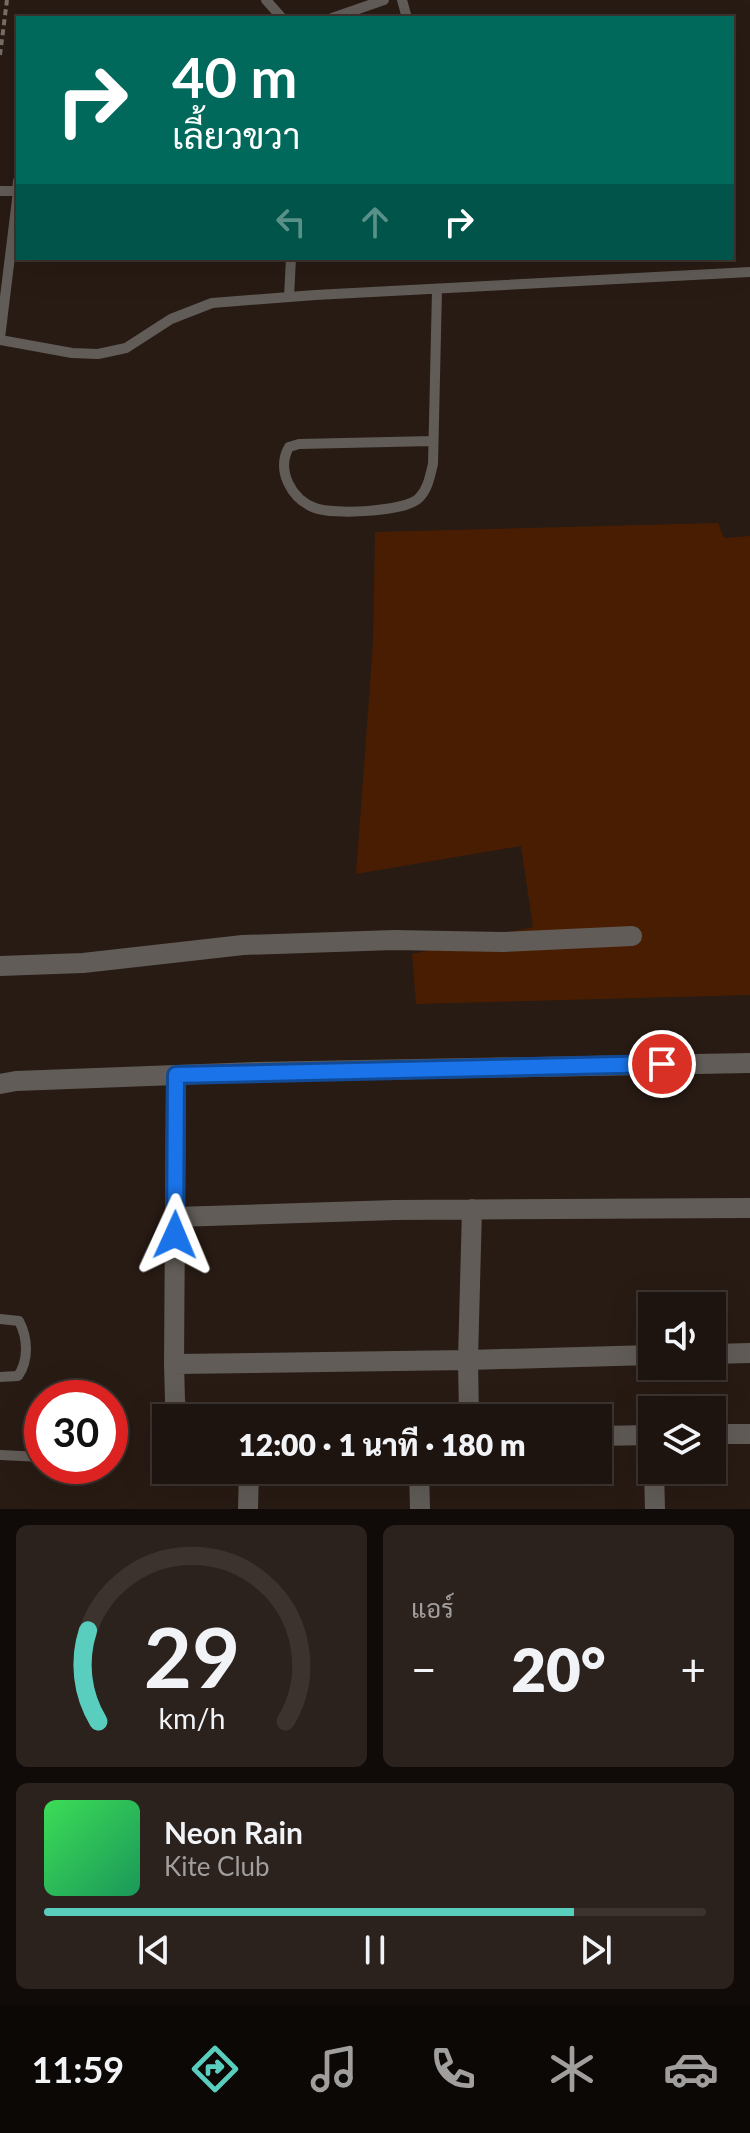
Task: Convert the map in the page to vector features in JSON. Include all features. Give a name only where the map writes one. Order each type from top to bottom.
[{"type":"street","points":[[0,966],[83,963],[243,945],[394,940],[503,942],[632,936]]},
{"type":"street","points":[[0,1084],[176,1075],[750,1063]]},
{"type":"street","points":[[175,1404],[176,1075]]},
{"type":"street","points":[[175,1217],[395,1210],[750,1208]]},
{"type":"street","points":[[469,1404],[472,1209]]},
{"type":"street","points":[[726,1354],[750,1353]]},
{"type":"street","points":[[174,1364],[638,1355]]},
{"type":"street","points":[[726,1434],[750,1434]]},
{"type":"street","points":[[612,1436],[638,1435]]},
{"type":"street","points":[[248,1509],[249,1484]]},
{"type":"street","points":[[419,1484],[420,1509]]},
{"type":"street","points":[[654,1484],[655,1509]]},
{"type":"lane","points":[[266,0],[280,16]]},
{"type":"lane","points":[[338,16],[384,0]]},
{"type":"lane","points":[[16,205],[0,339],[72,353],[98,354],[126,348],[171,319],[212,303],[750,272]]},
{"type":"lane","points":[[289,297],[291,260]]},
{"type":"lane","points":[[433,441],[299,444],[289,447],[283,464],[290,487],[303,502],[318,509],[356,511],[398,507],[417,500],[428,485],[433,464],[437,290]]},
{"type":"lane","points":[[0,1319],[19,1321],[25,1333],[25,1366],[18,1376],[0,1377]]},
{"type":"lane","points":[[0,1455],[24,1456]]},
{"type":"path","points":[[0,55],[7,0]]},
{"type":"shaded area","points":[[718,523],[724,538],[750,536],[750,995],[416,1004],[412,954],[533,927],[521,846],[356,874],[373,644],[375,532]]},
{"type":"route","points":[[175,1235],[176,1075],[662,1064]]}]
